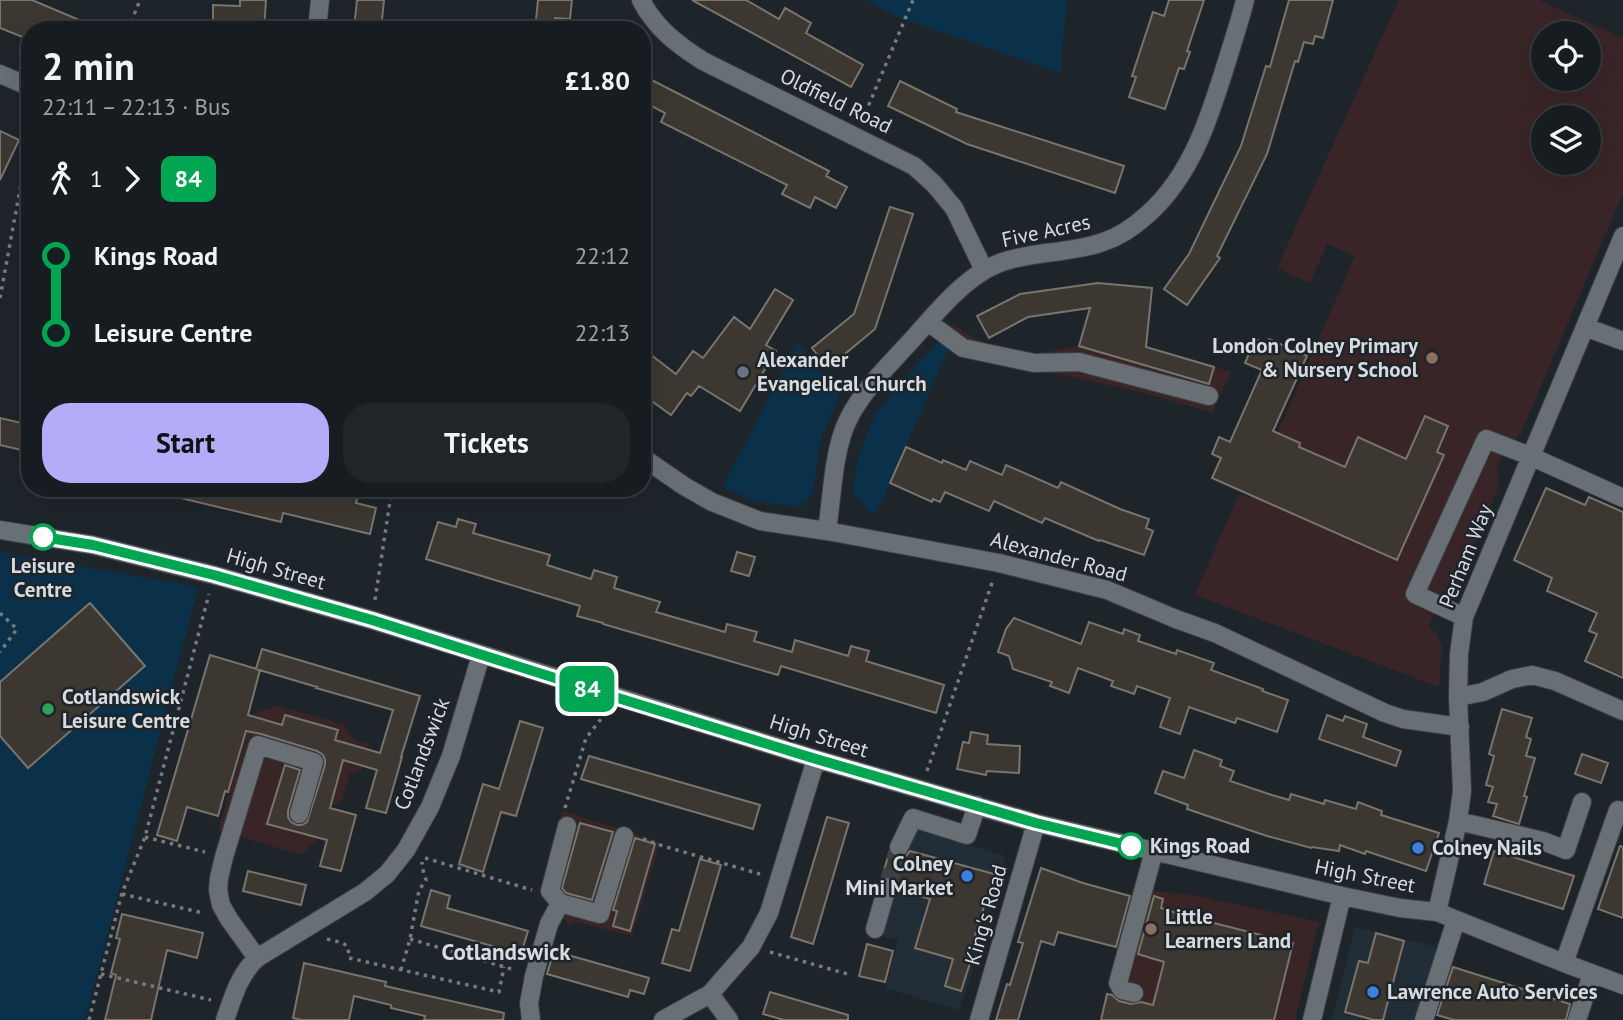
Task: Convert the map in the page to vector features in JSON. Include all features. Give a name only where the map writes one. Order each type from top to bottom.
[{"type":"street","points":[[318,21],[320,0]]},
{"type":"street","name":"Oldfield Road","points":[[641,0],[658,26],[676,43],[703,61],[914,166],[954,208],[984,270]]},
{"type":"street","name":"Five Acres","points":[[827,531],[839,446],[846,422],[877,379],[961,288],[984,270],[1006,260],[1105,242],[1146,216],[1164,199],[1187,166],[1214,103],[1245,0]]},
{"type":"street","points":[[0,75],[21,83]]},
{"type":"street","name":"Perham Way","points":[[1437,912],[1458,821],[1462,791],[1458,698],[1459,654],[1464,617],[1623,236]]},
{"type":"street","points":[[928,322],[962,348],[1034,363],[1079,362],[1209,397]]},
{"type":"street","points":[[1585,327],[1623,341]]},
{"type":"street","points":[[1464,617],[1415,594],[1486,439],[1623,498]]},
{"type":"street","name":"Alexander Road","points":[[651,463],[712,502],[760,521],[999,563],[1107,590],[1216,633],[1385,713],[1403,719],[1460,727]]},
{"type":"street","name":"High Street","points":[[0,530],[93,545],[214,575],[372,620],[816,759],[1036,823],[1342,897],[1437,912],[1623,985]]},
{"type":"street","name":"Cotlandswick","points":[[228,1013],[238,982],[246,968],[257,958],[365,892],[387,874],[406,850],[430,807],[451,756],[481,655]]},
{"type":"street","points":[[1458,698],[1483,692],[1512,679],[1532,675],[1555,681],[1623,711]]},
{"type":"street","points":[[257,958],[229,919],[218,890],[224,857],[258,745],[314,762],[299,814]]},
{"type":"street","points":[[663,1020],[710,993],[751,947],[769,913],[816,759]]},
{"type":"street","points":[[1458,821],[1542,841],[1566,850],[1582,802]]},
{"type":"street","points":[[900,847],[913,818],[967,835],[977,805]]},
{"type":"street","points":[[1564,964],[1618,810],[1623,811]]},
{"type":"street","name":"King's Road","points":[[979,1020],[1036,823]]},
{"type":"street","points":[[531,1020],[529,1003],[534,976],[555,897],[567,827]]},
{"type":"street","points":[[555,897],[600,914],[624,836]]},
{"type":"street","points":[[1134,993],[1122,990],[1118,983],[1154,851]]},
{"type":"street","points":[[875,929],[887,887]]},
{"type":"street","points":[[1312,1020],[1342,897]]},
{"type":"street","points":[[1424,1020],[1456,920]]},
{"type":"street","points":[[1577,1020],[1592,974]]},
{"type":"street","points":[[710,993],[729,1020]]},
{"type":"path","points":[[132,21],[140,0]]},
{"type":"path","points":[[856,136],[913,0]]},
{"type":"path","points":[[0,298],[21,184]]},
{"type":"path","points":[[372,620],[391,497]]},
{"type":"path","points":[[921,790],[999,563]]},
{"type":"path","points":[[89,1020],[122,893],[145,836],[214,575]]},
{"type":"path","points":[[0,612],[17,629],[0,652]]},
{"type":"path","points":[[567,827],[564,813],[586,738],[618,698]]},
{"type":"path","points":[[145,836],[224,857]]},
{"type":"path","points":[[624,836],[638,837],[779,879]]},
{"type":"path","points":[[401,970],[419,890],[426,880],[422,867],[423,857],[555,897]]},
{"type":"path","points":[[122,893],[229,919]]},
{"type":"path","points":[[410,939],[534,976]]},
{"type":"path","points":[[322,940],[343,943],[348,947],[349,958],[499,992],[505,967]]},
{"type":"path","points":[[751,947],[851,975]]},
{"type":"path","points":[[101,974],[228,1013]]},
{"type":"shaded area","points":[[866,0],[1067,0],[1060,73],[897,17]]},
{"type":"shaded area","name":"London Colney Primary & Nursery School","points":[[1399,0],[1539,0],[1585,21],[1531,21],[1531,91],[1601,91],[1601,28],[1623,38],[1623,193],[1521,433],[1516,439],[1509,440],[1497,468],[1498,488],[1455,591],[1452,594],[1443,591],[1429,626],[1442,646],[1439,687],[1195,595],[1239,494],[1249,498],[1355,256],[1327,244],[1310,283],[1277,268]]},
{"type":"shaded area","points":[[953,324],[984,344],[1026,356],[1079,346],[1084,329],[1231,372],[1212,413],[1153,395],[948,349],[939,340]]},
{"type":"shaded area","points":[[939,340],[948,349],[877,513],[870,512],[853,492],[858,456],[876,413]]},
{"type":"shaded area","points":[[798,343],[839,396],[821,439],[813,492],[801,507],[757,502],[722,487]]},
{"type":"shaded area","points":[[0,552],[198,587],[85,1020],[0,1020]]},
{"type":"shaded area","points":[[279,706],[343,724],[355,740],[368,744],[361,770],[350,773],[342,801],[329,807],[320,837],[301,855],[218,830],[253,713]]},
{"type":"shaded area","points":[[563,811],[660,842],[632,936],[577,922],[568,924],[542,890]]},
{"type":"shaded area","points":[[898,824],[1005,856],[990,916],[959,1010],[886,988],[898,940],[866,932]]},
{"type":"shaded area","points":[[1140,890],[1187,894],[1319,922],[1295,1020],[1103,1020]]},
{"type":"shaded area","points":[[1355,927],[1437,947],[1416,1020],[1332,1020]]},
{"type":"building","points":[[0,0],[32,0],[82,21],[21,21],[21,36],[0,28]]},
{"type":"building","points":[[240,0],[266,0],[265,21],[213,21],[213,5],[240,6]]},
{"type":"building","points":[[357,0],[384,0],[382,21],[355,21]]},
{"type":"building","points":[[538,0],[572,0],[570,19],[536,21]]},
{"type":"building","points":[[692,0],[746,0],[779,19],[785,8],[811,23],[806,33],[863,65],[851,87]]},
{"type":"building","points":[[1169,0],[1204,0],[1187,51],[1190,52],[1184,69],[1179,68],[1165,109],[1129,97],[1136,77],[1132,76],[1153,12],[1164,16]]},
{"type":"building","points":[[1289,0],[1333,0],[1323,38],[1315,36],[1313,44],[1304,42],[1298,62],[1295,61],[1267,154],[1217,256],[1220,258],[1187,305],[1164,289],[1189,254],[1241,146],[1266,66],[1270,67]]},
{"type":"building","points":[[651,80],[829,171],[826,176],[847,187],[836,208],[815,197],[810,208],[782,194],[787,185],[661,122],[665,113],[651,106]]},
{"type":"building","points":[[900,81],[957,109],[956,112],[1124,166],[1115,193],[967,144],[888,106]]},
{"type":"building","points":[[0,131],[19,140],[0,180]]},
{"type":"building","points":[[890,207],[913,214],[875,329],[828,368],[812,348],[854,314]]},
{"type":"building","points":[[1098,283],[1152,288],[1146,347],[1214,367],[1209,384],[1079,346],[1090,308],[1028,317],[989,338],[977,316],[1020,294]]},
{"type":"building","points":[[775,289],[793,300],[766,345],[776,351],[740,411],[699,386],[691,396],[687,393],[671,415],[651,401],[651,355],[676,374],[693,351],[703,358],[734,317],[750,329]]},
{"type":"building","points":[[1255,339],[1267,344],[1269,339],[1307,356],[1273,431],[1300,443],[1299,447],[1345,467],[1358,437],[1406,459],[1425,416],[1448,426],[1437,452],[1444,455],[1397,560],[1212,478],[1221,458],[1212,454],[1219,437],[1230,442],[1262,370],[1245,363]]},
{"type":"building","points":[[0,418],[21,423],[21,450],[0,445]]},
{"type":"building","points":[[906,447],[966,470],[970,461],[1002,475],[1006,465],[1058,488],[1061,482],[1149,519],[1146,528],[1153,531],[1144,555],[1099,541],[1045,518],[1042,523],[994,501],[989,511],[945,492],[940,502],[933,499],[932,502],[890,483]]},
{"type":"building","points":[[1546,488],[1585,505],[1589,497],[1623,512],[1623,678],[1585,661],[1597,634],[1589,631],[1597,613],[1547,591],[1552,578],[1514,560]]},
{"type":"building","points":[[176,497],[358,497],[356,503],[376,508],[370,534],[283,513],[281,522]]},
{"type":"building","points":[[458,519],[476,524],[473,533],[550,555],[547,565],[591,579],[594,570],[617,577],[614,588],[660,602],[656,612],[725,632],[727,624],[757,632],[754,641],[792,652],[795,640],[848,656],[851,646],[869,651],[866,661],[944,685],[936,713],[781,666],[778,675],[603,624],[577,616],[580,606],[426,559],[438,522],[456,527]]},
{"type":"building","points":[[737,552],[755,557],[749,576],[731,571]]},
{"type":"building","name":"Cotlandswick Leisure Centre","points":[[90,603],[145,666],[28,768],[0,736],[0,682]]},
{"type":"building","points":[[1014,618],[1081,644],[1089,622],[1123,634],[1124,629],[1140,635],[1138,641],[1176,654],[1177,650],[1214,663],[1211,670],[1288,700],[1277,732],[1237,718],[1235,723],[1189,707],[1180,734],[1160,727],[1170,698],[1137,686],[1134,694],[1111,686],[1113,681],[1078,668],[1069,693],[1050,686],[1052,682],[1013,669],[1009,656],[998,652],[1006,629]]},
{"type":"building","points":[[262,649],[420,696],[386,813],[366,808],[377,770],[343,760],[330,808],[356,815],[341,871],[320,866],[327,840],[267,824],[285,765],[300,770],[288,817],[297,825],[307,822],[325,765],[323,755],[246,731],[218,816],[187,807],[177,841],[157,835],[210,655],[256,669]],"holes":[[[260,670],[393,710],[380,753],[335,740],[338,730],[285,715],[282,725],[248,715]]]},
{"type":"building","points":[[1502,709],[1532,718],[1526,737],[1531,739],[1526,756],[1535,758],[1519,824],[1493,816],[1497,804],[1488,802],[1493,787],[1486,785],[1494,756],[1489,754]]},
{"type":"building","points":[[1327,715],[1343,721],[1345,716],[1367,724],[1363,737],[1401,751],[1396,766],[1319,739]]},
{"type":"building","points":[[520,721],[543,728],[516,816],[501,812],[483,872],[459,864],[483,784],[499,789]]},
{"type":"building","points":[[971,732],[988,735],[987,744],[1020,746],[1019,773],[987,771],[986,775],[957,769],[963,742],[969,743]]},
{"type":"building","points":[[1194,750],[1222,760],[1220,766],[1234,771],[1230,781],[1289,800],[1291,794],[1324,804],[1325,800],[1356,809],[1358,802],[1382,811],[1381,815],[1439,833],[1426,871],[1340,845],[1339,851],[1311,848],[1267,836],[1187,809],[1188,805],[1155,793],[1163,771],[1184,778]]},
{"type":"building","points":[[1582,754],[1608,763],[1601,783],[1575,774]]},
{"type":"building","points":[[589,756],[760,805],[753,829],[581,779]]},
{"type":"building","points":[[827,817],[849,823],[813,944],[791,937]]},
{"type":"building","points":[[580,823],[613,832],[592,900],[566,893],[562,888]]},
{"type":"building","points":[[635,838],[655,844],[630,931],[613,926],[617,911],[613,910]]},
{"type":"building","points":[[1620,846],[1623,847],[1623,918],[1598,909]]},
{"type":"building","points":[[910,851],[994,874],[961,991],[945,986],[953,959],[915,948],[930,899],[898,890],[898,884],[891,876],[882,877],[889,853],[893,857],[901,858]]},
{"type":"building","points":[[1494,851],[1574,876],[1563,909],[1484,884]]},
{"type":"building","points":[[700,859],[721,865],[690,971],[662,963],[672,929],[679,931]]},
{"type":"building","points":[[1041,868],[1130,896],[1116,947],[1058,932],[1054,945],[1041,941],[1018,1020],[996,1020],[1023,943],[1018,942]]},
{"type":"building","points":[[248,871],[306,885],[301,905],[243,891]]},
{"type":"building","points":[[431,890],[450,896],[447,908],[528,931],[521,954],[421,926]]},
{"type":"building","points":[[1154,896],[1163,899],[1161,908],[1293,943],[1274,1020],[1101,1020],[1107,994],[1131,1004],[1141,1002],[1153,1005],[1164,962],[1138,954]]},
{"type":"building","points":[[122,914],[203,933],[197,958],[167,950],[151,1020],[105,1020],[116,975],[111,973],[120,939],[116,938]]},
{"type":"building","points":[[1376,933],[1404,941],[1383,1020],[1345,1012],[1359,961],[1368,963]]},
{"type":"building","points":[[867,944],[893,951],[885,982],[859,976]]},
{"type":"building","points":[[554,951],[649,978],[644,994],[630,990],[628,997],[547,974]]},
{"type":"building","points":[[304,963],[386,982],[385,986],[504,1013],[503,1020],[424,1020],[425,1016],[354,996],[349,1020],[293,1018]]},
{"type":"building","points":[[1453,967],[1570,1004],[1566,1020],[1454,1020],[1437,1015]]},
{"type":"building","points":[[770,992],[848,1015],[848,1020],[784,1020],[763,1014]]},
{"type":"tunnel","points":[[887,887],[899,847]]},
{"type":"bus line","name":"84","points":[[43,537],[93,545],[214,575],[372,620],[816,759],[1036,823],[1131,846]]},
{"type":"place","name":"London Colney Primary & Nursery School","points":[[1432,358]]},
{"type":"place","name":"Alexander Evangelical Church","points":[[743,372]]},
{"type":"place","name":"Leisure Centre","points":[[43,537]]},
{"type":"place","name":"Cotlandswick Leisure Centre","points":[[48,709]]},
{"type":"place","name":"Kings Road","points":[[1131,846]]},
{"type":"place","name":"Colney Nails","points":[[1418,848]]},
{"type":"place","name":"Colney Mini Market","points":[[967,876]]},
{"type":"place","name":"Little Learners Land","points":[[1151,929]]},
{"type":"place","name":"Lawrence Auto Services","points":[[1373,992]]},
{"type":"district","name":"Cotlandswick","points":[[506,952]]}]
